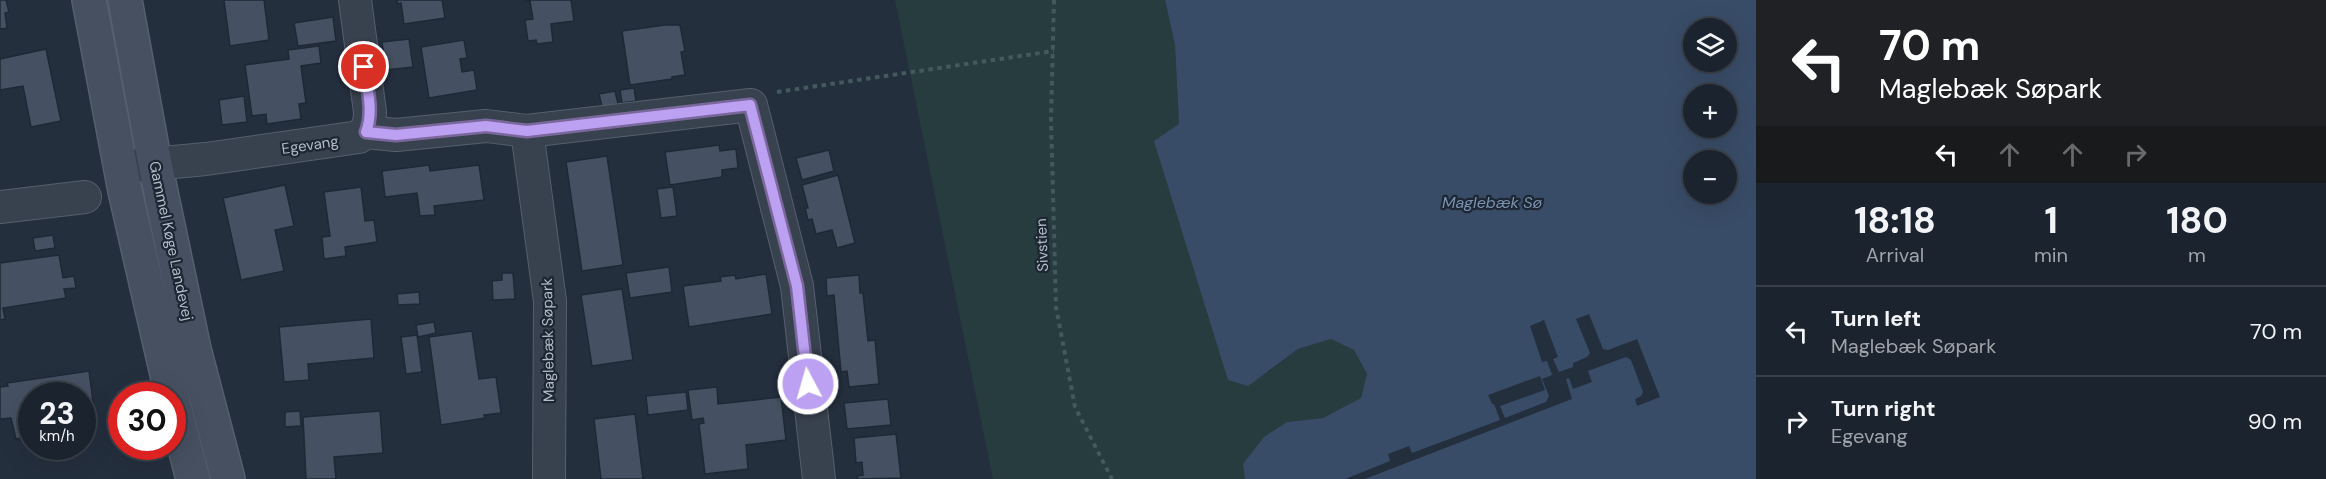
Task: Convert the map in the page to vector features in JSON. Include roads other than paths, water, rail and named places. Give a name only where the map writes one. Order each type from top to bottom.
[{"type":"main road","points":[[89,0],[120,167],[169,382]]},
{"type":"main road","name":"Gammel Køge Landevej","points":[[125,0],[155,164],[194,349],[228,479]]},
{"type":"main road","points":[[186,452],[193,479]]},
{"type":"street","points":[[355,0],[370,112],[370,122],[366,132],[396,135],[486,126],[527,131],[750,105],[797,286],[819,479]]},
{"type":"street","name":"Maglebæk Søpark","points":[[527,131],[550,301],[549,479]]},
{"type":"street","name":"Egevang","points":[[120,167],[349,140],[366,132]]},
{"type":"street","points":[[0,207],[85,197]]},
{"type":"water","name":"Maglebæk Sø","points":[[1165,0],[1756,0],[1756,479],[1245,479],[1243,464],[1264,437],[1287,422],[1323,418],[1361,398],[1367,374],[1354,350],[1331,339],[1298,349],[1248,386],[1228,380],[1154,141],[1179,124],[1175,45]]}]
